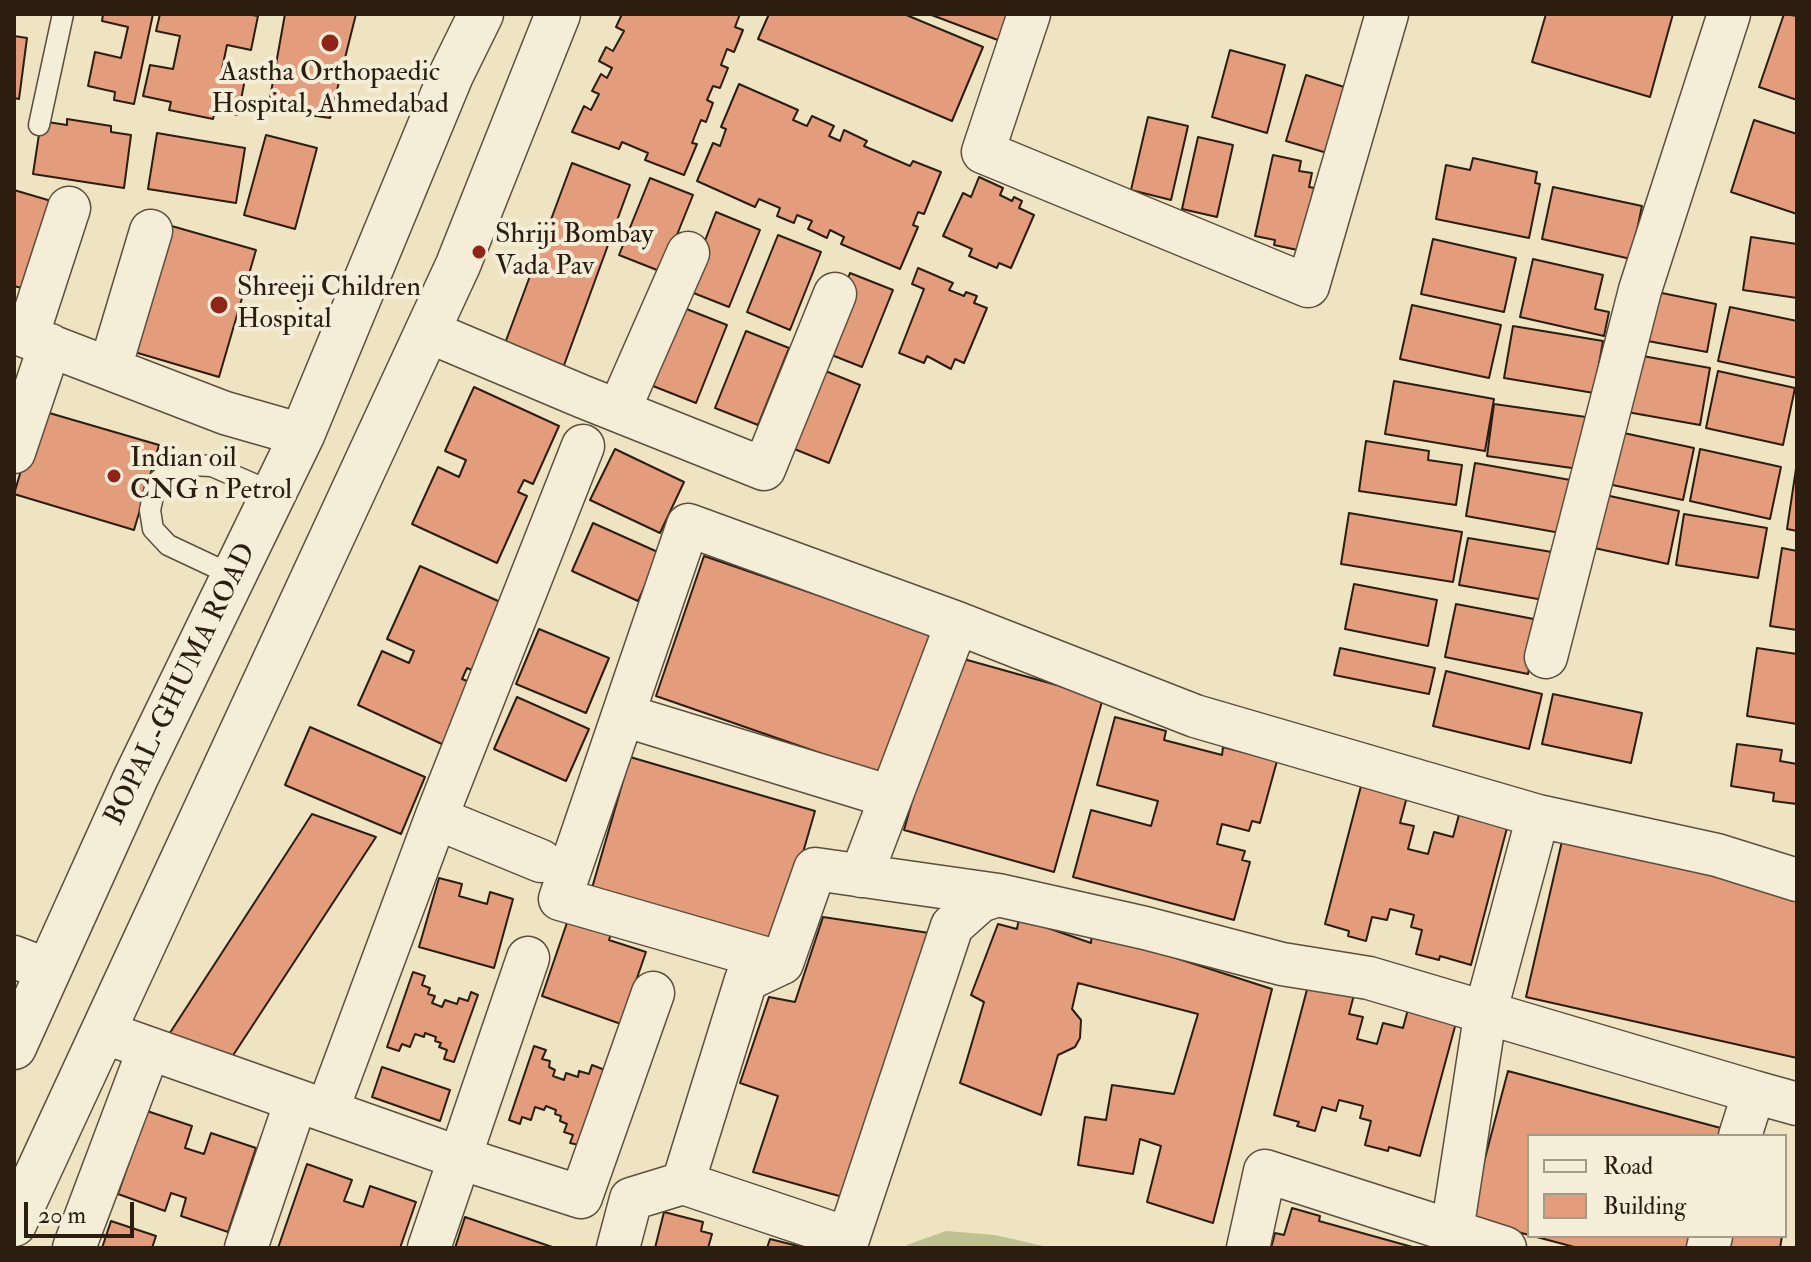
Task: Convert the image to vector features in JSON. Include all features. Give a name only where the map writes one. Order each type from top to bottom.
[{"type":"street","name":"BOPAL-GHUMA ROAD","points":[[14,1047],[31,964],[136,777],[302,435],[451,75],[481,14]]},
{"type":"street","points":[[14,1224],[458,265],[558,14]]},
{"type":"street","points":[[1029,14],[983,152],[1308,286],[1387,14]]},
{"type":"street","points":[[1546,657],[1640,290],[1729,14]]},
{"type":"street","points":[[14,452],[30,338],[69,208]]},
{"type":"street","points":[[110,368],[151,231]]},
{"type":"street","points":[[619,410],[688,253]]},
{"type":"street","points":[[427,331],[764,469],[835,294]]},
{"type":"street","points":[[30,338],[225,413],[302,435]]},
{"type":"street","points":[[246,1248],[436,818],[583,446]]},
{"type":"street","points":[[782,963],[560,899],[688,525],[957,623],[1195,716],[1538,816],[1717,855],[1797,880]]},
{"type":"street","points":[[861,876],[957,623]]},
{"type":"street","points":[[623,715],[891,797]]},
{"type":"street","points":[[1452,1231],[1486,1010],[1538,816]]},
{"type":"street","points":[[436,818],[541,861]]},
{"type":"street","points":[[683,1183],[746,980],[782,963],[815,869],[998,895],[1145,928],[1282,964],[1369,978],[1797,1104]]},
{"type":"street","points":[[618,1248],[631,1199],[683,1183],[846,1243],[952,926],[980,901],[998,895]]},
{"type":"street","points":[[429,1248],[528,958]]},
{"type":"street","points":[[103,1032],[460,1158],[581,1197],[653,993]]},
{"type":"street","points":[[74,1248],[149,1049]]},
{"type":"street","points":[[1741,1134],[1754,1092]]},
{"type":"street","points":[[1248,1248],[1265,1171],[1505,1248]]},
{"type":"lane","points":[[39,125],[63,14]]},
{"type":"lane","points":[[234,576],[168,545],[153,529],[150,510],[156,483],[169,471],[188,465],[212,466],[274,493]]},
{"type":"green space","points":[[946,1231],[995,1235],[1052,1248],[905,1248]]},
{"type":"building","points":[[103,14],[153,14],[134,104],[114,100],[115,92],[88,86],[95,52],[121,58],[128,27],[102,21]]},
{"type":"building","points":[[160,14],[258,16],[251,50],[227,45],[221,74],[245,79],[238,115],[215,111],[213,119],[169,110],[171,102],[143,96],[150,65],[173,69],[180,36],[156,31]]},
{"type":"building","points":[[285,14],[356,14],[330,118],[268,109]]},
{"type":"building","points":[[622,14],[740,14],[735,27],[743,30],[734,52],[727,49],[721,65],[728,68],[720,88],[713,86],[707,100],[713,103],[706,122],[701,120],[692,143],[697,144],[684,175],[645,160],[648,153],[622,142],[619,149],[572,132],[584,106],[591,110],[599,94],[592,91],[601,74],[607,78],[612,68],[599,61],[606,47],[613,51],[624,31],[616,27]]},
{"type":"building","points":[[769,14],[904,14],[983,47],[952,121],[758,39]]},
{"type":"building","points":[[929,14],[1015,14],[1003,42]]},
{"type":"building","points":[[1546,14],[1673,14],[1650,97],[1532,62]]},
{"type":"building","points":[[1784,14],[1797,16],[1797,100],[1759,87]]},
{"type":"building","points":[[14,36],[27,38],[19,99],[14,98]]},
{"type":"building","points":[[1230,50],[1285,65],[1267,133],[1212,117]]},
{"type":"building","points":[[1306,75],[1360,92],[1341,157],[1286,141]]},
{"type":"building","points":[[739,84],[798,110],[793,120],[807,126],[812,116],[834,126],[829,136],[840,141],[844,130],[867,141],[864,146],[910,166],[913,161],[941,172],[924,214],[918,212],[913,225],[918,227],[900,269],[841,244],[844,237],[830,230],[827,238],[808,229],[812,221],[797,215],[794,223],[777,216],[780,208],[759,199],[755,207],[697,181],[713,143],[720,146],[726,129],[721,127]]},
{"type":"building","points":[[1148,117],[1188,126],[1171,200],[1131,190]]},
{"type":"building","points":[[67,119],[111,126],[111,132],[131,135],[124,188],[33,174],[41,121],[67,125]]},
{"type":"building","points":[[1754,120],[1797,134],[1797,214],[1731,192]]},
{"type":"building","points":[[157,133],[245,148],[236,203],[148,189]]},
{"type":"building","points":[[266,135],[317,148],[295,229],[244,215]]},
{"type":"building","points":[[1198,137],[1233,145],[1217,217],[1182,209]]},
{"type":"building","points":[[1273,155],[1301,161],[1299,171],[1312,173],[1309,187],[1320,189],[1307,252],[1274,245],[1275,240],[1255,236]]},
{"type":"building","points":[[1473,158],[1537,172],[1535,183],[1540,184],[1529,238],[1436,219],[1446,165],[1470,170]]},
{"type":"building","points":[[572,163],[630,185],[563,368],[504,346]]},
{"type":"building","points":[[979,177],[1003,188],[1000,195],[1012,201],[1014,197],[1022,201],[1019,208],[1034,215],[1011,268],[999,263],[997,268],[969,256],[972,249],[943,236],[963,193],[971,197]]},
{"type":"building","points":[[650,178],[693,195],[662,272],[619,255]]},
{"type":"building","points":[[1553,187],[1642,206],[1631,259],[1542,239]]},
{"type":"building","points":[[14,190],[58,203],[33,291],[14,286]]},
{"type":"building","points":[[716,212],[760,230],[729,307],[686,290]]},
{"type":"building","points":[[168,225],[256,250],[219,377],[131,351]]},
{"type":"building","points":[[778,235],[821,252],[790,330],[747,312]]},
{"type":"building","points":[[1751,237],[1797,244],[1797,298],[1743,290]]},
{"type":"building","points":[[1433,239],[1516,258],[1504,312],[1421,294]]},
{"type":"building","points":[[1533,259],[1603,275],[1595,309],[1609,312],[1604,336],[1520,317]]},
{"type":"building","points":[[918,268],[953,283],[949,290],[964,296],[966,292],[977,296],[974,303],[987,308],[964,363],[955,359],[951,369],[927,356],[924,363],[899,353],[924,289],[912,284]]},
{"type":"building","points":[[850,273],[893,290],[862,367],[819,350]]},
{"type":"building","points":[[1647,290],[1716,304],[1707,352],[1637,339]]},
{"type":"building","points":[[1412,305],[1501,325],[1489,378],[1400,359]]},
{"type":"building","points":[[1730,307],[1797,321],[1797,378],[1718,361]]},
{"type":"building","points":[[684,308],[727,325],[696,403],[653,386]]},
{"type":"building","points":[[1513,326],[1603,341],[1594,393],[1504,378]]},
{"type":"building","points":[[746,331],[789,348],[758,425],[715,408]]},
{"type":"building","points":[[1637,355],[1710,368],[1700,425],[1627,412]]},
{"type":"building","points":[[818,368],[860,385],[829,463],[787,446]]},
{"type":"building","points":[[1718,371],[1795,388],[1783,445],[1706,428]]},
{"type":"building","points":[[1394,381],[1494,399],[1485,451],[1385,434]]},
{"type":"building","points":[[474,387],[559,426],[533,484],[524,480],[518,492],[527,496],[497,563],[412,524],[438,467],[459,477],[466,460],[445,451]]},
{"type":"building","points":[[1494,404],[1593,418],[1586,470],[1487,456]]},
{"type":"building","points":[[39,410],[159,445],[134,530],[14,494]]},
{"type":"building","points":[[1619,432],[1694,448],[1683,500],[1608,484]]},
{"type":"building","points":[[1366,441],[1429,451],[1428,460],[1462,465],[1456,505],[1359,491]]},
{"type":"building","points":[[615,449],[684,482],[660,533],[590,500]]},
{"type":"building","points":[[1700,449],[1781,467],[1770,519],[1690,501]]},
{"type":"building","points":[[1797,462],[1797,531],[1787,529]]},
{"type":"building","points":[[1475,463],[1576,481],[1566,534],[1466,516]]},
{"type":"building","points":[[1596,493],[1679,511],[1668,564],[1585,546]]},
{"type":"building","points":[[1349,513],[1462,532],[1453,582],[1341,564]]},
{"type":"building","points":[[1684,514],[1767,528],[1758,578],[1676,565]]},
{"type":"building","points":[[593,523],[660,553],[638,601],[572,571]]},
{"type":"building","points":[[1468,538],[1558,553],[1549,601],[1459,585]]},
{"type":"building","points":[[1782,548],[1797,551],[1797,630],[1770,626]]},
{"type":"building","points":[[704,556],[934,635],[886,776],[656,696]]},
{"type":"building","points":[[420,566],[507,605],[476,672],[467,668],[462,679],[472,683],[444,745],[358,705],[382,651],[409,663],[414,651],[387,639]]},
{"type":"building","points":[[1354,584],[1437,600],[1428,646],[1345,629]]},
{"type":"building","points":[[1456,604],[1539,620],[1528,674],[1445,657]]},
{"type":"building","points":[[539,629],[609,658],[586,713],[516,684]]},
{"type":"building","points":[[1340,648],[1435,668],[1429,694],[1334,675]]},
{"type":"building","points":[[1757,648],[1797,654],[1797,724],[1747,716]]},
{"type":"building","points":[[953,656],[1103,698],[1054,872],[904,830]]},
{"type":"building","points":[[1446,671],[1542,694],[1529,749],[1433,726]]},
{"type":"building","points":[[1553,694],[1642,713],[1631,763],[1542,744]]},
{"type":"building","points":[[517,697],[589,729],[566,781],[494,749]]},
{"type":"building","points":[[1115,717],[1166,731],[1164,740],[1222,755],[1223,747],[1277,761],[1260,823],[1252,821],[1249,831],[1222,824],[1217,844],[1245,851],[1242,860],[1250,862],[1234,920],[1073,877],[1091,810],[1151,826],[1158,801],[1097,785]]},
{"type":"building","points":[[310,727],[425,777],[401,834],[285,785]]},
{"type":"building","points":[[1737,744],[1782,750],[1780,761],[1797,764],[1797,804],[1773,801],[1774,793],[1731,786]]},
{"type":"building","points":[[630,757],[815,811],[777,942],[592,888]]},
{"type":"building","points":[[1361,786],[1386,793],[1408,793],[1400,823],[1414,826],[1408,849],[1428,854],[1434,832],[1453,837],[1461,807],[1479,812],[1477,820],[1507,828],[1471,965],[1440,956],[1439,960],[1416,954],[1422,930],[1411,927],[1414,915],[1390,909],[1387,920],[1372,917],[1366,941],[1348,936],[1349,931],[1325,924]]},
{"type":"building","points":[[312,814],[376,837],[228,1063],[164,1042]]},
{"type":"building","points":[[1562,841],[1797,895],[1797,1058],[1526,997]]},
{"type":"building","points":[[439,878],[462,884],[459,896],[487,904],[490,892],[513,899],[494,968],[419,947]]},
{"type":"building","points":[[572,908],[615,922],[609,940],[646,952],[621,1024],[542,996]]},
{"type":"building","points":[[823,917],[936,934],[850,1199],[753,1172],[778,1096],[740,1083],[769,997],[795,1002]]},
{"type":"building","points":[[1019,918],[1091,943],[1092,931],[1272,989],[1213,1223],[1147,1202],[1161,1146],[1140,1139],[1133,1174],[1078,1165],[1085,1117],[1106,1120],[1112,1085],[1174,1094],[1198,1014],[1078,983],[1072,1009],[1081,1020],[1080,1038],[1075,1047],[1058,1055],[1041,1115],[960,1083],[984,1002],[971,995],[998,924],[1017,929]]},
{"type":"building","points":[[413,972],[425,976],[422,985],[430,988],[428,994],[435,996],[432,1003],[442,1007],[445,1000],[457,1004],[459,998],[468,1001],[471,992],[478,995],[454,1062],[444,1059],[447,1050],[439,1047],[441,1043],[435,1041],[436,1037],[425,1033],[424,1037],[415,1034],[410,1047],[402,1044],[399,1051],[387,1047]]},
{"type":"building","points":[[1310,978],[1357,983],[1349,1014],[1363,1017],[1357,1039],[1377,1044],[1383,1023],[1403,1028],[1411,998],[1457,1019],[1420,1156],[1389,1147],[1388,1151],[1365,1145],[1371,1121],[1360,1118],[1363,1106],[1339,1100],[1336,1111],[1322,1107],[1315,1131],[1297,1126],[1299,1122],[1274,1115]]},
{"type":"building","points":[[534,1046],[546,1050],[542,1059],[550,1061],[549,1067],[555,1070],[553,1076],[564,1080],[566,1073],[578,1077],[579,1071],[589,1074],[592,1065],[605,1070],[579,1145],[570,1143],[573,1135],[564,1132],[567,1124],[560,1121],[561,1116],[555,1114],[556,1110],[546,1106],[544,1110],[535,1107],[531,1120],[522,1117],[520,1124],[509,1120]]},
{"type":"building","points":[[382,1067],[450,1090],[440,1121],[372,1097]]},
{"type":"building","points":[[1508,1071],[1732,1131],[1731,1134],[1527,1134],[1527,1234],[1469,1219]]},
{"type":"building","points":[[147,1111],[192,1126],[185,1148],[204,1154],[211,1133],[256,1148],[228,1232],[181,1216],[186,1198],[171,1193],[165,1211],[118,1194]]},
{"type":"building","points":[[307,1164],[352,1180],[344,1201],[363,1207],[370,1186],[416,1202],[400,1248],[278,1248]]},
{"type":"building","points":[[1292,1208],[1320,1216],[1319,1221],[1416,1248],[1271,1248],[1275,1233],[1284,1235]]},
{"type":"building","points":[[664,1212],[703,1222],[701,1231],[712,1234],[708,1248],[655,1248]]},
{"type":"building","points":[[465,1217],[555,1248],[455,1248]]},
{"type":"building","points":[[111,1221],[156,1236],[152,1248],[102,1248]]},
{"type":"building","points":[[1540,1238],[1704,1238],[1701,1248],[1578,1248]]},
{"type":"building","points":[[1718,1238],[1782,1238],[1780,1248],[1716,1248]]},
{"type":"building","points":[[770,1239],[806,1248],[767,1248]]},
{"type":"place","name":"Aastha Orthopaedic Hospital, Ahmedabad","points":[[330,43]]},
{"type":"place","name":"Shriji Bombay Vada Pav","points":[[479,252]]},
{"type":"place","name":"Shreeji Children Hospital","points":[[219,305]]},
{"type":"place","name":"Indian oil CNG n Petrol","points":[[114,476]]}]
